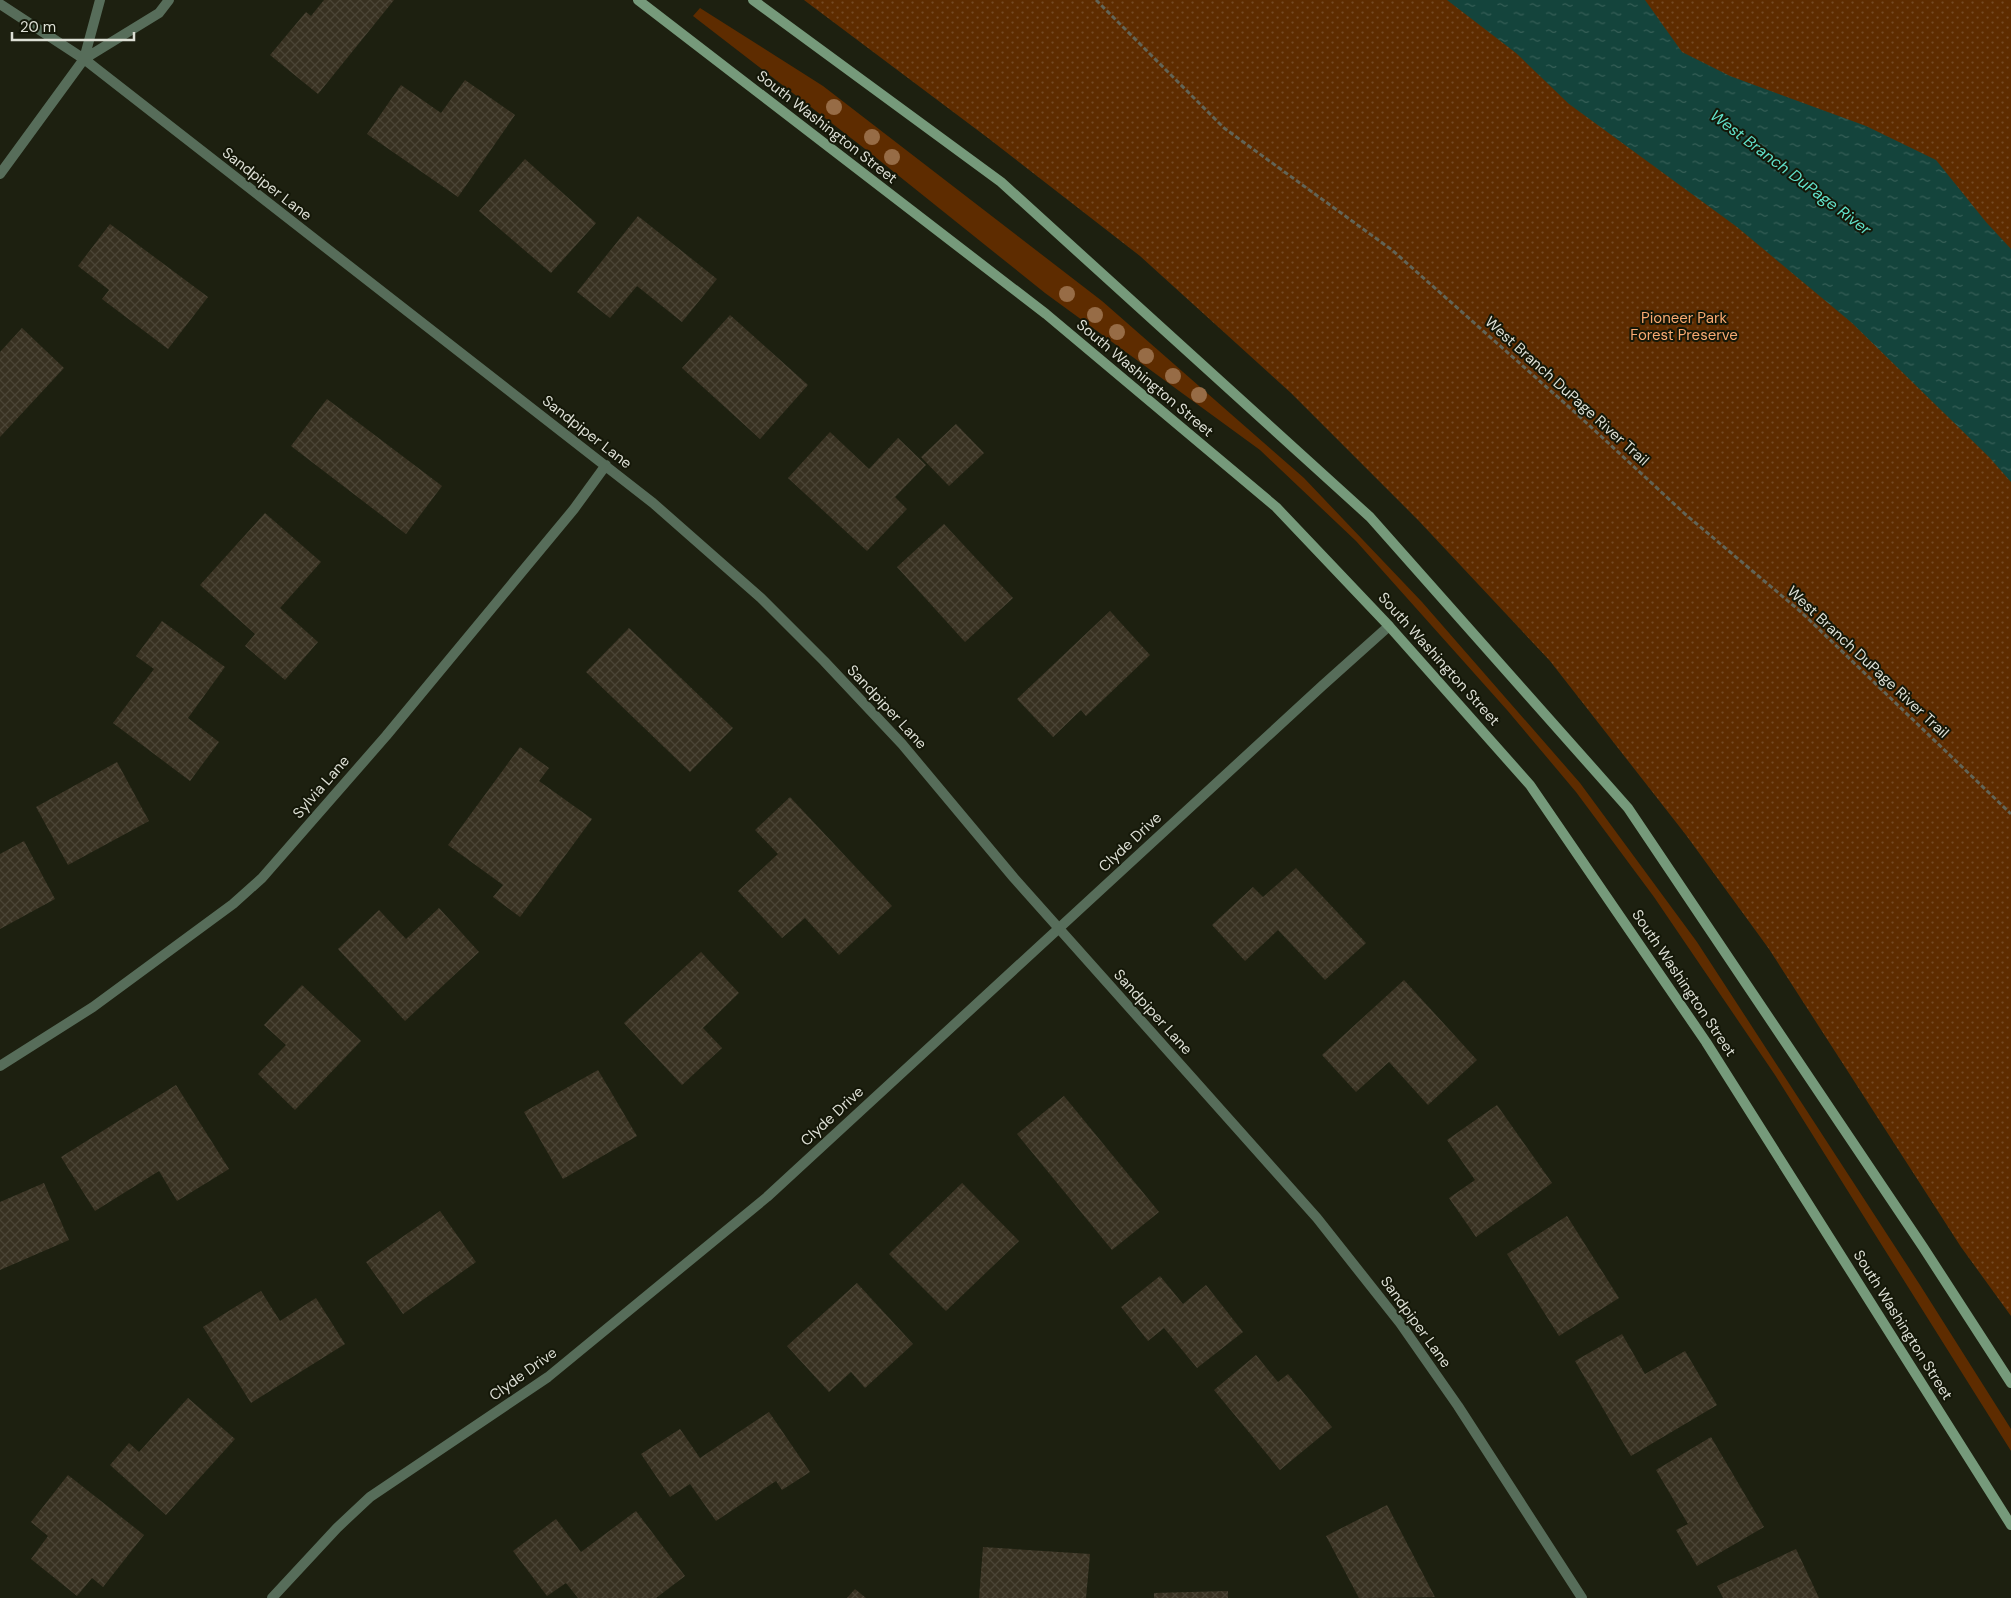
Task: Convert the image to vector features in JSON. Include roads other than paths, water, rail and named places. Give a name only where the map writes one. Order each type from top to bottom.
[{"type":"main road","name":"South Washington Street","points":[[638,0],[1046,314],[1276,507],[1390,626],[1536,793],[1706,1042],[2011,1525]]},
{"type":"main road","points":[[753,0],[1001,182],[1370,517],[1628,808],[1923,1248],[2011,1383]]},
{"type":"street","points":[[0,174],[84,59],[100,0]]},
{"type":"street","points":[[84,59],[159,13],[169,0]]},
{"type":"street","name":"Sandpiper Lane","points":[[0,4],[84,59],[654,503],[761,598],[824,661],[902,744],[1014,878],[1060,927],[1102,978],[1317,1218],[1400,1323],[1458,1406],[1582,1598]]},
{"type":"street","name":"Sylvia Lane","points":[[0,1066],[93,1007],[233,904],[262,878],[392,728],[574,509],[606,465]]},
{"type":"street","name":"Clyde Drive","points":[[272,1598],[337,1528],[370,1497],[548,1377],[767,1197],[1322,686],[1390,626]]},
{"type":"water","name":"West Branch DuPage River","points":[[1447,0],[1645,0],[1682,52],[1730,76],[1866,126],[1936,160],[1986,222],[2011,249],[2011,482],[1989,457],[1852,323],[1737,227],[1569,104],[1516,53]]},
{"type":"park label","name":"Pioneer Park Forest Preserve","points":[[1684,326]]}]
